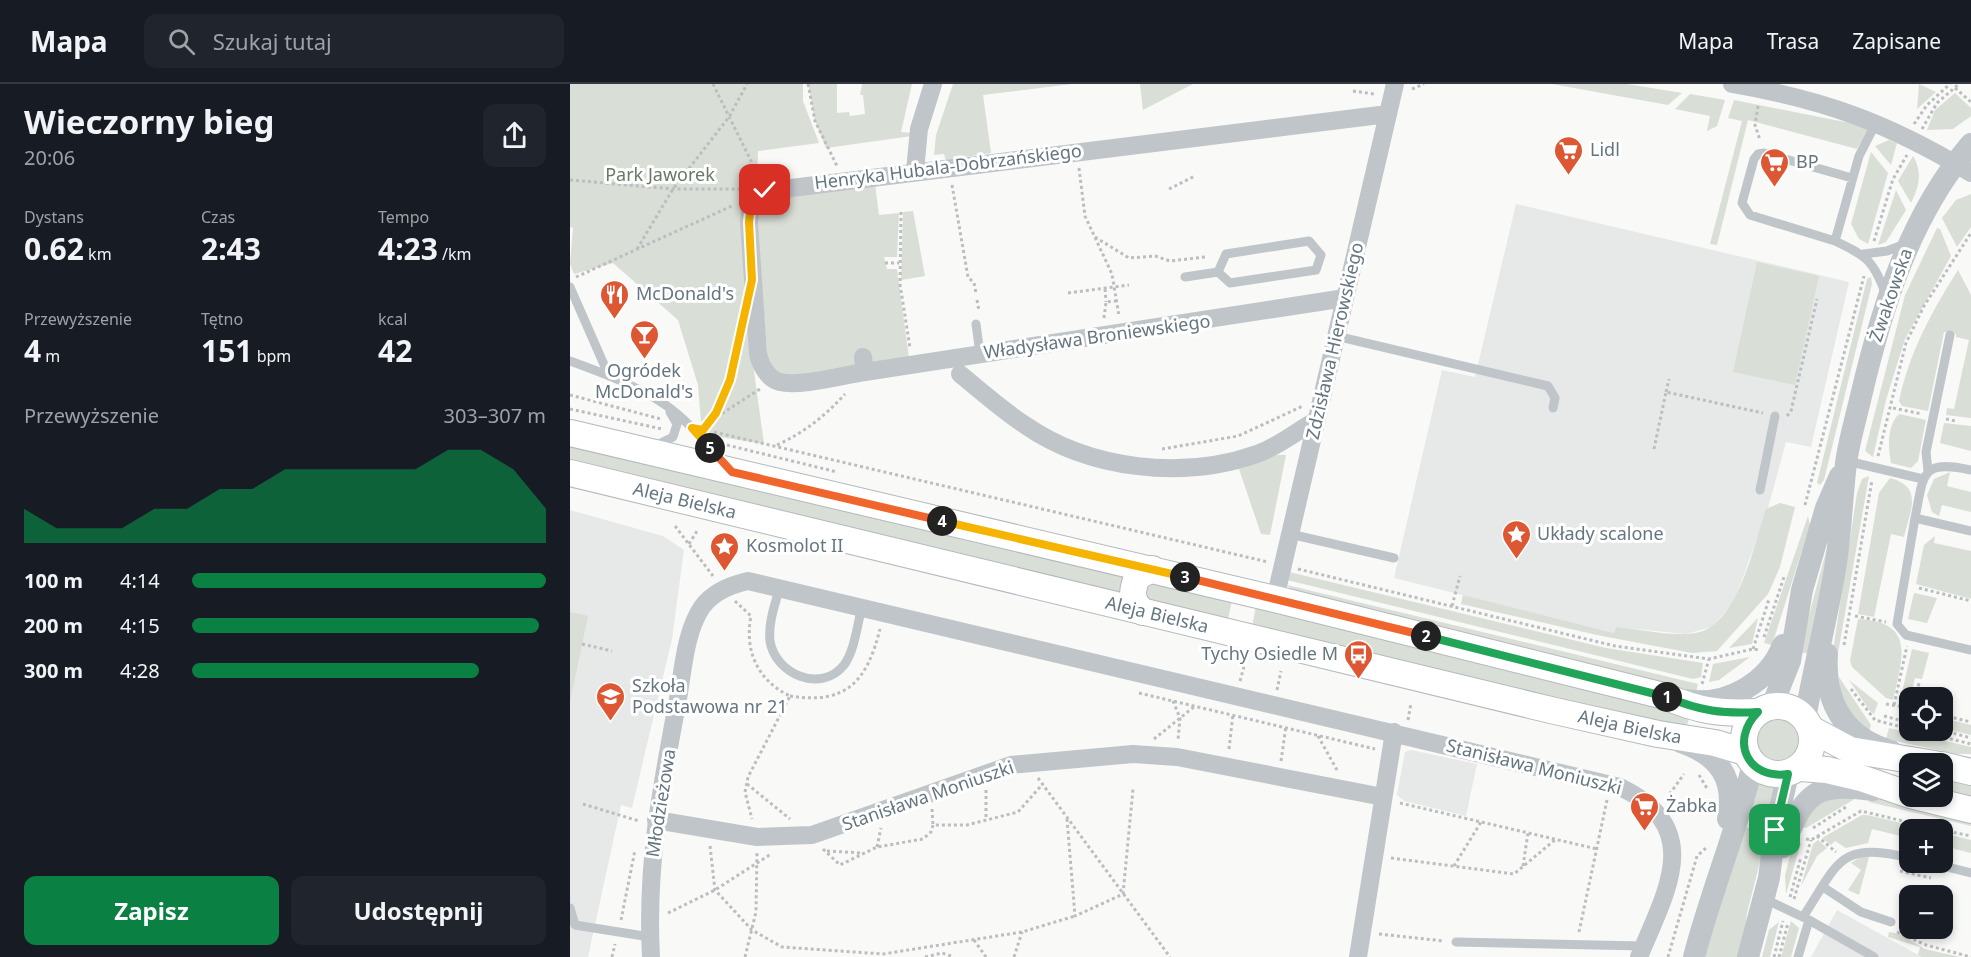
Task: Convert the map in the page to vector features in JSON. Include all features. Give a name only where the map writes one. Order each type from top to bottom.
[{"type":"main road","name":"Aleja Bielska","points":[[570,434],[1275,599],[1664,696],[1695,709],[1728,713],[1765,709]]},
{"type":"main road","name":"Aleja Bielska","points":[[570,473],[1658,734],[1715,742],[1749,758]]},
{"type":"main road","points":[[1143,612],[1133,602],[1132,592],[1137,577],[1152,569]]},
{"type":"main road","points":[[1899,759],[1850,750],[1808,724],[1790,708],[1765,709],[1745,730],[1749,758],[1769,774],[1827,770],[1861,778],[1899,792]]},
{"type":"main road","points":[[1794,771],[1811,750],[1808,724]]},
{"type":"main road","points":[[1953,768],[1971,772]]},
{"type":"main road","points":[[1953,806],[1971,810]]},
{"type":"street","points":[[915,171],[919,129],[933,84]]},
{"type":"street","name":"Zdzisława Hierowskiego","points":[[1275,599],[1290,534],[1311,412],[1336,336],[1395,84]]},
{"type":"street","points":[[1734,84],[1809,99],[1876,123],[1916,141],[1963,168]]},
{"type":"street","name":"Henryka Hubala-Dobrzańskiego","points":[[760,193],[846,179],[1388,114]]},
{"type":"street","name":"Żwakowska","points":[[1765,709],[1790,661],[1802,590],[1826,508],[1846,461],[1887,298],[1910,242],[1963,168],[1971,144]]},
{"type":"street","points":[[760,193],[749,222],[758,353],[761,366],[774,379],[785,382],[802,381],[864,365]]},
{"type":"street","name":"Władysława Broniewskiego","points":[[864,365],[981,354],[1345,298]]},
{"type":"street","name":"Władysława Broniewskiego","points":[[960,374],[1026,426],[1055,442],[1123,466],[1159,469],[1226,463],[1260,453],[1311,412]]},
{"type":"street","name":"Żwakowska","points":[[1808,724],[1815,661],[1830,601],[1843,517],[1846,461]]},
{"type":"street","points":[[724,589],[748,581],[771,585]]},
{"type":"street","name":"Stanisława Moniuszki","points":[[771,585],[1611,784],[1660,804],[1674,858],[1670,884],[1641,952]]},
{"type":"street","name":"Młodzieżowa","points":[[651,957],[649,929],[655,823],[687,650],[701,609],[711,596],[724,589]]},
{"type":"street","points":[[1664,696],[1706,701],[1732,694],[1763,678],[1779,654],[1802,590]]},
{"type":"street","points":[[1830,601],[1827,690],[1853,733],[1876,747],[1899,753]]},
{"type":"street","points":[[1358,957],[1388,799],[1394,732]]},
{"type":"street","points":[[1658,734],[1694,747],[1710,757],[1725,773],[1731,794],[1718,871],[1694,957]]},
{"type":"street","name":"Stanisława Moniuszki","points":[[655,823],[757,837],[812,835],[986,773],[1036,762],[1133,754],[1177,757],[1388,799]]},
{"type":"street","points":[[1718,871],[1739,819],[1749,758]]},
{"type":"street","points":[[1767,888],[1775,830],[1794,771]]},
{"type":"street","points":[[1748,957],[1767,888],[1796,814],[1804,802],[1816,793],[1834,787],[1899,794]]},
{"type":"lane","points":[[1835,241],[1852,178],[1876,123]]},
{"type":"lane","points":[[1852,178],[1764,153],[1758,154],[1754,159],[1742,203],[1750,215],[1835,241],[1864,254],[1879,274],[1887,298]]},
{"type":"lane","points":[[1309,241],[1322,255],[1316,270],[1230,283],[1218,272],[1226,254],[1309,241]]},
{"type":"lane","points":[[1864,254],[1887,251],[1910,242]]},
{"type":"lane","points":[[1185,277],[1218,272]]},
{"type":"lane","points":[[570,286],[609,376]]},
{"type":"lane","points":[[976,324],[981,354]]},
{"type":"lane","points":[[1950,335],[1926,452],[1926,475],[1915,518],[1897,624],[1906,635],[1971,650]]},
{"type":"lane","points":[[1336,336],[1548,386],[1555,398],[1553,408]]},
{"type":"lane","points":[[594,370],[600,366],[600,355]]},
{"type":"lane","points":[[570,361],[609,376],[666,405],[685,421],[732,472]]},
{"type":"lane","points":[[640,450],[660,444],[673,436],[677,424],[666,405]]},
{"type":"lane","points":[[1760,490],[1775,416]]},
{"type":"lane","points":[[1846,461],[1875,468],[1926,475],[1946,465],[1971,470]]},
{"type":"lane","points":[[1915,518],[1971,531]]},
{"type":"lane","points":[[1290,534],[1394,558]]},
{"type":"lane","points":[[771,585],[770,642],[775,656],[785,669],[795,675],[822,678],[834,673],[844,665],[862,606]]},
{"type":"lane","points":[[1798,957],[1806,919],[1823,887],[1844,859],[1867,850],[1899,856]]},
{"type":"lane","points":[[1953,868],[1971,873]]},
{"type":"lane","points":[[1823,887],[1861,912],[1891,922]]},
{"type":"lane","points":[[1767,888],[1786,909],[1874,957]]},
{"type":"lane","points":[[570,908],[576,925],[619,932],[649,929]]},
{"type":"lane","points":[[1456,942],[1576,943],[1641,952]]},
{"type":"path","points":[[713,84],[760,193]]},
{"type":"path","points":[[636,250],[673,189],[729,117],[747,84]]},
{"type":"path","points":[[807,84],[815,121],[846,179]]},
{"type":"path","points":[[1914,123],[1928,105],[1950,84]]},
{"type":"path","points":[[1922,129],[1937,102],[1959,84]]},
{"type":"path","points":[[1955,88],[1971,102]]},
{"type":"path","points":[[1353,91],[1379,95]]},
{"type":"path","points":[[1755,125],[1757,113]]},
{"type":"path","points":[[1077,152],[1085,216],[1112,274],[1120,321]]},
{"type":"path","points":[[1873,245],[1893,179],[1910,152]]},
{"type":"path","points":[[949,168],[968,277],[974,283],[976,293]]},
{"type":"path","points":[[1169,189],[1196,176]]},
{"type":"path","points":[[570,180],[673,189],[760,193]]},
{"type":"path","points":[[570,279],[760,193]]},
{"type":"path","points":[[901,212],[900,284],[911,358]]},
{"type":"path","points":[[1842,655],[1875,468],[1906,343],[1924,306],[1971,233]]},
{"type":"path","points":[[1094,236],[1129,258],[1155,256],[1170,261],[1178,258],[1206,257]]},
{"type":"path","points":[[885,262],[900,263]]},
{"type":"path","points":[[1804,508],[1841,355],[1865,270]]},
{"type":"path","points":[[1068,293],[1129,285]]},
{"type":"path","points":[[1103,323],[1105,288]]},
{"type":"path","points":[[1666,392],[1775,416],[1787,416],[1791,411],[1817,299]]},
{"type":"path","points":[[1106,302],[1117,300]]},
{"type":"path","points":[[740,335],[730,380],[716,413],[703,430],[1283,565],[1614,646],[1709,659]]},
{"type":"path","points":[[777,446],[802,434],[825,415],[864,365]]},
{"type":"path","points":[[708,423],[774,379]]},
{"type":"path","points":[[1654,449],[1669,379]]},
{"type":"path","points":[[570,395],[677,424]]},
{"type":"path","points":[[1152,450],[1190,447],[1239,436],[1311,412]]},
{"type":"path","points":[[675,526],[724,589],[751,616],[749,640],[757,668],[771,686],[790,696],[745,792],[757,837],[756,912],[745,957]]},
{"type":"path","points":[[689,544],[696,531]]},
{"type":"path","points":[[1452,606],[1460,576]]},
{"type":"path","points":[[1758,654],[1784,576]]},
{"type":"path","points":[[1919,588],[1971,601]]},
{"type":"path","points":[[1754,649],[1768,599]]},
{"type":"path","points":[[1855,616],[1897,624]]},
{"type":"path","points":[[582,644],[612,651]]},
{"type":"path","points":[[1918,687],[1919,683]]},
{"type":"path","points":[[1228,767],[1236,694]]},
{"type":"path","points":[[1408,716],[1411,703]]},
{"type":"path","points":[[1886,704],[1899,706]]},
{"type":"path","points":[[1152,742],[1195,706]]},
{"type":"path","points":[[1279,777],[1288,707]]},
{"type":"path","points":[[1884,716],[1899,720]]},
{"type":"path","points":[[1953,718],[1971,722]]},
{"type":"path","points":[[1953,733],[1971,738]]},
{"type":"path","points":[[1953,740],[1971,744]]},
{"type":"path","points":[[1036,762],[1038,782],[1170,957]]},
{"type":"path","points":[[986,773],[986,820]]},
{"type":"path","points":[[1660,804],[1684,774]]},
{"type":"path","points":[[747,784],[794,823]]},
{"type":"path","points":[[1576,943],[1611,784]]},
{"type":"path","points":[[819,846],[840,865],[877,847],[923,839],[931,832],[933,825],[967,825],[1018,812],[1041,786]]},
{"type":"path","points":[[1123,894],[1133,789]]},
{"type":"path","points":[[1388,799],[1597,849]]},
{"type":"path","points":[[1774,957],[1808,831],[1855,801]]},
{"type":"path","points":[[583,804],[637,818],[640,822],[655,823]]},
{"type":"path","points":[[1660,804],[1716,812]]},
{"type":"path","points":[[1806,839],[1810,840],[1861,811],[1899,820]]},
{"type":"path","points":[[1066,819],[1075,916]]},
{"type":"path","points":[[1454,866],[1481,822]]},
{"type":"path","points":[[709,830],[715,890],[752,930],[782,946],[883,954],[1022,932],[1075,916],[1123,894]]},
{"type":"path","points":[[1953,832],[1971,836]]},
{"type":"path","points":[[1523,867],[1528,833]]},
{"type":"path","points":[[1817,836],[1844,859]]},
{"type":"path","points":[[1384,857],[1514,874],[1556,839]]},
{"type":"path","points":[[612,957],[636,844]]},
{"type":"path","points":[[1668,957],[1697,856],[1707,846]]},
{"type":"path","points":[[825,851],[864,853]]},
{"type":"path","points":[[649,929],[756,866],[773,853]]},
{"type":"path","points":[[1014,957],[1022,932]]},
{"type":"path","points":[[1371,933],[1438,940]]},
{"type":"path","points":[[974,940],[986,957]]},
{"type":"path","points":[[1165,957],[1166,952]]},
{"type":"path","points":[[925,957],[942,953],[954,957]]},
{"type":"shaded area","points":[[1516,204],[1849,282],[1811,447],[1786,442],[1768,508],[1734,602],[1712,627],[1686,634],[1616,627],[1614,633],[1394,578],[1442,370],[1475,377]]},
{"type":"shaded area","name":"Szkoła Podstawowa nr 21","points":[[570,510],[663,536],[684,550],[672,639],[632,808],[621,805],[588,957],[570,957]]},
{"type":"shaded area","points":[[1411,750],[1477,764],[1466,816],[1404,801],[1397,795],[1405,752]]},
{"type":"shaded area","points":[[1837,910],[1922,957],[1811,957]]},
{"type":"green space","name":"Park Jaworek","points":[[570,84],[803,84],[803,101],[819,143],[758,151],[752,357],[764,444],[702,434],[698,385],[678,320],[613,263],[574,274],[570,264],[573,228],[570,227]]},
{"type":"green space","points":[[808,84],[837,84],[837,113],[849,112],[850,116],[865,114],[863,95],[860,95],[862,84],[912,84],[901,132],[913,133],[912,136],[826,148],[815,121]]},
{"type":"green space","points":[[953,84],[1072,84],[983,95],[991,153],[946,160],[944,154],[934,155],[936,135]]},
{"type":"green space","points":[[1140,84],[1193,84],[1143,110]]},
{"type":"green space","points":[[1552,84],[1627,84],[1682,93],[1668,105]]},
{"type":"green space","points":[[1919,84],[1936,92],[1917,109]]},
{"type":"green space","points":[[1955,93],[1971,108],[1971,116],[1953,129],[1927,130],[1935,110]]},
{"type":"green space","points":[[1690,94],[1725,100],[1717,126],[1707,131],[1710,116],[1675,109]]},
{"type":"green space","points":[[1734,100],[1870,127],[1857,149],[1748,120],[1717,245],[1710,244],[1742,121],[1728,118]]},
{"type":"green space","points":[[1889,140],[1897,143],[1891,165],[1875,146]]},
{"type":"green space","points":[[1871,152],[1888,173],[1868,244],[1859,239],[1851,224]]},
{"type":"green space","points":[[1913,156],[1918,168],[1919,180],[1911,203],[1898,181]]},
{"type":"green space","points":[[875,184],[879,215],[899,213],[897,257],[884,257],[887,269],[897,269],[909,358],[783,378],[768,365],[756,213],[770,199]]},
{"type":"green space","points":[[1896,190],[1906,210],[1886,242],[1878,245]]},
{"type":"green space","points":[[1971,194],[1971,227],[1957,247],[1942,218],[1956,200]]},
{"type":"green space","points":[[913,211],[925,276],[901,280],[903,212]]},
{"type":"green space","points":[[1937,228],[1940,229],[1951,256],[1905,339],[1886,400],[1873,457],[1865,451],[1905,295]]},
{"type":"green space","points":[[1757,262],[1819,276],[1795,385],[1733,372]]},
{"type":"green space","points":[[1958,270],[1971,295],[1971,418],[1946,415],[1947,408],[1954,409],[1969,340],[1956,337],[1956,334],[1944,332],[1928,411],[1902,406],[1899,401],[1909,365],[1922,333]]},
{"type":"green space","points":[[1871,277],[1872,284],[1824,480],[1820,485],[1817,483],[1867,279]]},
{"type":"green space","points":[[1899,414],[1926,420],[1918,461],[1911,468],[1891,463],[1890,430]]},
{"type":"green space","points":[[1944,423],[1971,426],[1971,451],[1940,443]]},
{"type":"green space","points":[[570,441],[1128,575],[1124,596],[570,463]]},
{"type":"green space","points":[[1277,455],[1286,455],[1270,535],[1261,534],[1239,469]]},
{"type":"green space","points":[[1950,472],[1947,486],[1971,492],[1971,512],[1942,505],[1939,516],[1932,512],[1927,495],[1934,479]]},
{"type":"green space","points":[[1869,476],[1837,659],[1832,657],[1857,493],[1862,479]]},
{"type":"green space","points":[[1890,478],[1907,487],[1912,501],[1904,537],[1891,534],[1874,617],[1858,614],[1879,493]]},
{"type":"green space","points":[[1780,503],[1795,507],[1780,567],[1768,594],[1717,651],[1692,653],[1597,635],[1461,604],[1463,595],[1614,633],[1616,627],[1669,634],[1700,632],[1714,625],[1735,597],[1743,580],[1766,509]]},
{"type":"green space","points":[[1808,516],[1810,525],[1772,645],[1764,643]]},
{"type":"green space","points":[[1831,533],[1811,654],[1799,652]]},
{"type":"green space","points":[[1935,536],[1934,543],[1971,551],[1971,599],[1916,584],[1924,545]]},
{"type":"green space","points":[[1289,572],[1606,648],[1703,663],[1701,677],[1693,679],[1287,580]]},
{"type":"green space","points":[[1148,582],[1232,600],[1227,624],[1149,605],[1142,597]]},
{"type":"green space","points":[[1287,585],[1698,684],[1696,692],[1298,597]]},
{"type":"green space","points":[[1914,593],[1937,598],[1927,623],[1908,619]]},
{"type":"green space","points":[[1256,606],[1690,714],[1686,729],[1252,627]]},
{"type":"green space","points":[[570,612],[588,616],[570,702]]},
{"type":"green space","points":[[1758,618],[1752,644],[1729,648]]},
{"type":"green space","points":[[1858,619],[1890,627],[1897,635],[1901,645],[1901,657],[1893,700],[1886,698],[1852,667],[1850,661]]},
{"type":"green space","points":[[1912,649],[1929,653],[1922,679],[1915,678],[1913,687],[1903,687]]},
{"type":"green space","points":[[1750,657],[1719,680],[1709,682],[1713,664]]},
{"type":"green space","points":[[1839,677],[1871,725],[1868,735],[1840,703]]},
{"type":"green space","points":[[1849,680],[1878,703],[1874,714],[1870,711]]},
{"type":"green space","points":[[1779,717],[1788,718],[1795,724],[1801,731],[1801,749],[1795,756],[1788,762],[1779,763],[1770,762],[1763,756],[1757,749],[1756,740],[1757,731],[1763,724],[1770,718]]},
{"type":"green space","points":[[1953,720],[1971,725],[1971,735],[1953,730]]},
{"type":"green space","points":[[1889,728],[1899,730],[1899,741],[1945,741],[1971,747],[1971,754],[1956,754],[1886,739]]},
{"type":"green space","points":[[1953,779],[1971,783],[1971,799],[1953,794]]},
{"type":"green space","points":[[1756,783],[1778,788],[1770,816],[1748,811]]},
{"type":"green space","points":[[1854,794],[1853,800],[1806,828],[1798,826],[1812,802]]},
{"type":"green space","points":[[1871,796],[1899,802],[1899,807],[1919,807],[1971,819],[1971,826],[1953,822],[1953,819],[1941,819],[1869,802]]},
{"type":"green space","points":[[1862,815],[1899,822],[1899,836],[1872,829],[1868,843],[1846,848],[1835,841],[1831,845],[1822,838]]},
{"type":"green space","points":[[1743,826],[1767,834],[1747,913],[1742,957],[1704,957]]},
{"type":"green space","points":[[1953,836],[1971,840],[1971,853],[1953,848]]},
{"type":"green space","points":[[1818,840],[1827,848],[1817,856],[1801,886],[1813,844]]},
{"type":"green space","points":[[1794,841],[1801,843],[1786,894],[1785,875]]},
{"type":"green space","points":[[1860,857],[1869,857],[1859,895],[1848,890],[1861,870],[1851,863]]},
{"type":"green space","points":[[1791,921],[1799,928],[1791,957],[1781,957]]},
{"type":"green space","points":[[1779,922],[1770,957],[1762,957],[1769,930]]},
{"type":"green space","points":[[1889,932],[1899,934],[1899,939],[1908,939],[1925,949],[1960,957],[1922,957],[1918,955],[1920,947],[1888,937]]},
{"type":"place","name":"Lidl","points":[[1569,176]]},
{"type":"place","name":"BP","points":[[1775,188]]},
{"type":"place","name":"McDonald's","points":[[615,320]]},
{"type":"place","name":"Ogródek McDonald's","points":[[644,360]]},
{"type":"place","name":"Układy scalone","points":[[1516,560]]},
{"type":"place","name":"Kosmolot II","points":[[725,572]]},
{"type":"place","name":"Tychy Osiedle M","points":[[1359,680]]},
{"type":"place","name":"Szkoła Podstawowa nr 21","points":[[611,722]]},
{"type":"place","name":"Żabka","points":[[1645,832]]},
{"type":"route","points":[[765,190],[754,196],[751,203],[749,222],[752,280],[730,380],[716,413],[703,430],[692,428],[732,472],[1275,599],[1664,696],[1695,709],[1728,713],[1758,712],[1750,720],[1745,730],[1743,741],[1745,752],[1760,770],[1769,774],[1788,774],[1775,830]]}]
